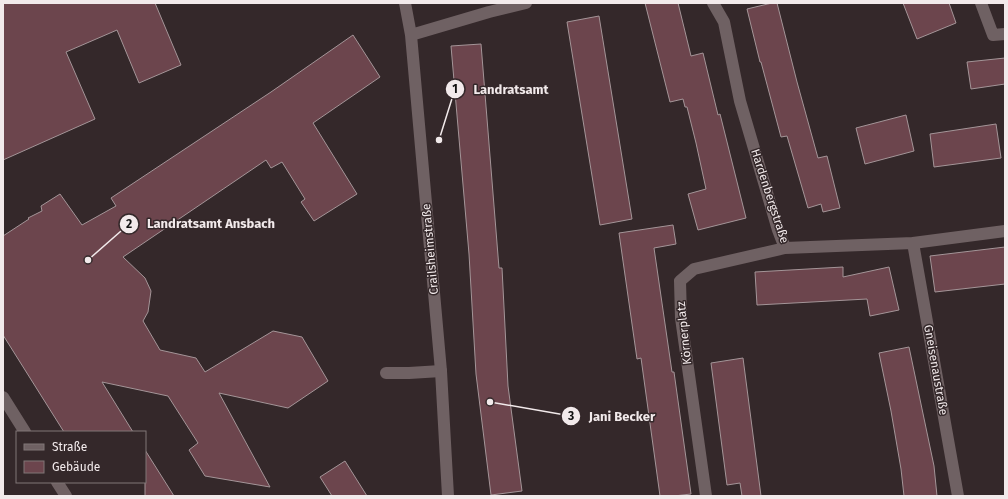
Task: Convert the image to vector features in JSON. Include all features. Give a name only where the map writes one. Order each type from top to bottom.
[{"type":"street","name":"Crailsheimstraße","points":[[405,3],[411,35],[441,371],[448,496]]},
{"type":"street","points":[[411,35],[489,12],[526,3]]},
{"type":"street","name":"Hardenbergstraße","points":[[713,3],[724,22],[740,101],[778,230],[785,248],[914,243],[1005,231]]},
{"type":"street","points":[[981,3],[993,35],[1005,34]]},
{"type":"street","name":"Gneisenaustraße","points":[[914,243],[958,496]]},
{"type":"street","name":"Körnerplatz","points":[[706,496],[681,318],[680,281],[694,269],[785,248]]},
{"type":"street","points":[[386,373],[441,371]]},
{"type":"street","points":[[3,397],[24,431]]},
{"type":"street","points":[[58,483],[66,496]]},
{"type":"building","points":[[3,3],[155,3],[181,65],[139,83],[117,30],[66,52],[95,119],[3,160]]},
{"type":"building","points":[[645,3],[678,3],[691,56],[703,53],[746,218],[698,230],[688,194],[706,189],[696,143],[687,107],[685,107],[683,99],[670,102]]},
{"type":"building","points":[[777,3],[818,158],[827,156],[840,208],[823,212],[821,204],[808,208],[787,136],[781,137],[747,9]]},
{"type":"building","points":[[903,3],[949,3],[956,23],[917,39]]},
{"type":"building","points":[[599,16],[632,219],[600,225],[567,22]]},
{"type":"building","points":[[353,35],[380,77],[313,123],[357,194],[314,221],[301,202],[305,199],[282,162],[271,168],[266,160],[123,257],[145,278],[151,291],[148,312],[143,321],[160,350],[196,358],[205,372],[273,331],[302,337],[328,381],[288,408],[219,393],[270,487],[205,476],[189,450],[198,443],[168,396],[102,382],[132,431],[63,431],[3,335],[3,236],[29,219],[28,218],[42,211],[41,206],[60,194],[82,225],[116,206],[111,198],[271,92]]},
{"type":"building","points":[[481,44],[499,268],[502,268],[508,386],[522,491],[491,495],[476,374],[469,254],[451,46]]},
{"type":"building","points":[[1005,58],[1005,84],[971,89],[967,62]]},
{"type":"building","points":[[906,115],[914,151],[865,164],[856,128]]},
{"type":"building","points":[[996,124],[1001,158],[934,167],[930,134]]},
{"type":"building","points":[[673,225],[676,244],[654,248],[672,372],[674,372],[691,494],[660,496],[641,358],[637,359],[619,233]]},
{"type":"building","points":[[1005,247],[1005,284],[935,292],[930,256]]},
{"type":"building","points":[[843,267],[843,277],[889,267],[899,310],[870,316],[867,299],[757,305],[755,272]]},
{"type":"building","points":[[909,347],[934,466],[937,496],[904,496],[891,411],[879,353]]},
{"type":"building","points":[[743,358],[761,496],[742,496],[740,483],[727,485],[711,363]]},
{"type":"building","points":[[146,452],[174,496],[145,496],[146,483]]},
{"type":"building","points":[[345,461],[367,496],[332,496],[320,477]]},
{"type":"place","name":"Landratsamt","points":[[439,140]]},
{"type":"place","name":"Landratsamt Ansbach","points":[[88,260]]},
{"type":"place","name":"Jani Becker","points":[[490,402]]}]
